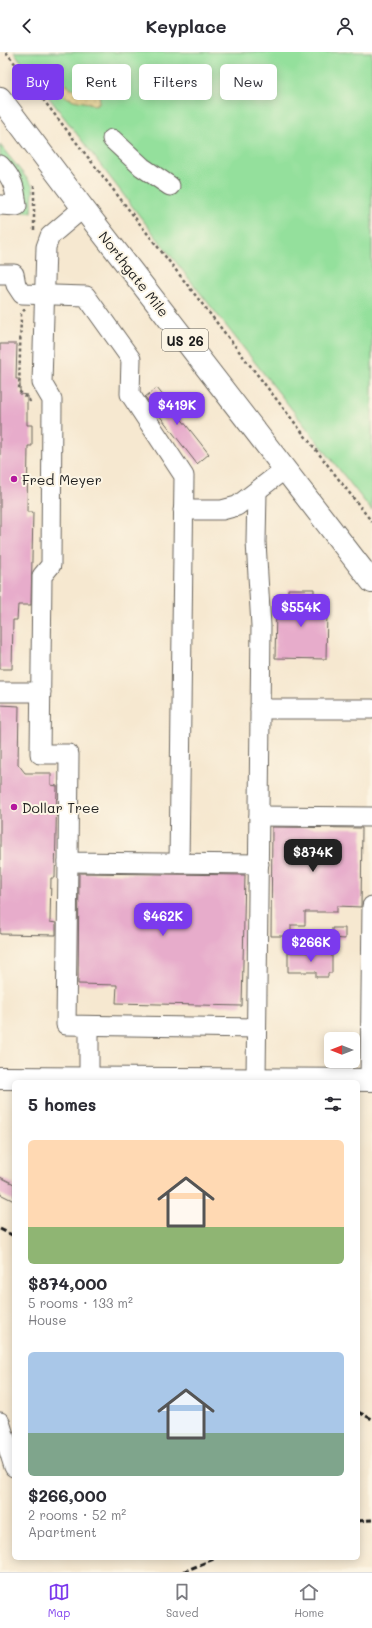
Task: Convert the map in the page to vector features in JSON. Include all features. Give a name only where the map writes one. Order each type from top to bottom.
[{"type":"main road","name":"Northgate Mile","points":[[1,101],[372,582]]},
{"type":"main road","points":[[0,1078],[371,1080]]},
{"type":"lane","points":[[112,139],[142,167],[170,186]]},
{"type":"lane","points":[[0,165],[14,184],[16,206],[0,205]]},
{"type":"lane","points":[[83,208],[50,236],[46,247],[43,295],[42,383],[52,400],[52,535],[51,565],[42,576],[40,754],[69,754],[66,1025],[256,1028]]},
{"type":"lane","points":[[0,274],[14,274],[16,285],[22,294],[86,296],[131,358],[130,394],[184,476],[179,863]]},
{"type":"lane","points":[[183,510],[222,510],[237,506],[285,469]]},
{"type":"lane","points":[[256,1079],[261,626],[256,542],[257,491]]},
{"type":"lane","points":[[0,692],[41,692]]},
{"type":"lane","points":[[260,708],[372,709]]},
{"type":"lane","points":[[259,816],[372,817]]},
{"type":"lane","points":[[68,862],[259,864]]},
{"type":"lane","points":[[371,1080],[372,906]]},
{"type":"lane","points":[[89,1026],[89,1078]]},
{"type":"lane","points":[[0,1422],[12,1461]]},
{"type":"lane","points":[[0,1469],[12,1468]]},
{"type":"path","points":[[6,52],[372,522]]},
{"type":"path","points":[[28,306],[21,314],[19,391],[30,401],[38,397]]},
{"type":"green space","points":[[14,52],[372,52],[372,511],[142,219],[51,100],[64,100],[64,64],[23,64]]},
{"type":"green space","points":[[0,145],[33,186],[32,212],[23,212],[0,155]]},
{"type":"sand","points":[[64,82],[72,88],[72,99],[64,95]]},
{"type":"sand","points":[[74,100],[100,100],[100,102],[95,105]]},
{"type":"building","name":"Fred Meyer","points":[[0,344],[17,344],[16,379],[20,379],[20,394],[27,395],[27,425],[32,425],[32,446],[28,446],[27,512],[33,512],[31,605],[18,605],[17,620],[13,620],[12,669],[0,669]]},
{"type":"building","points":[[157,388],[209,454],[197,464],[145,397]]},
{"type":"building","points":[[288,589],[314,589],[314,611],[327,612],[326,659],[275,658],[276,611],[288,611]]},
{"type":"building","points":[[0,705],[19,706],[18,764],[25,773],[51,773],[51,785],[57,786],[55,878],[51,878],[50,922],[56,923],[56,935],[0,934]]},
{"type":"building","points":[[272,827],[362,828],[361,907],[337,906],[337,912],[305,912],[305,925],[291,925],[291,936],[271,936]]},
{"type":"building","points":[[79,873],[245,875],[242,1006],[116,1003],[117,985],[78,984]]},
{"type":"building","points":[[332,928],[345,928],[345,939],[332,938]]},
{"type":"building","points":[[288,952],[332,953],[332,973],[328,973],[328,977],[316,977],[316,972],[288,972]]},
{"type":"building","points":[[0,1177],[12,1183],[12,1200],[0,1194]]},
{"type":"railway","points":[[0,1229],[12,1235]]},
{"type":"railway","points":[[360,1413],[372,1419]]},
{"type":"railway","points":[[360,1521],[372,1520]]},
{"type":"railway","points":[[183,1572],[211,1560]]},
{"type":"place","name":"Fred Meyer","points":[[14,479]]},
{"type":"place","name":"Dollar Tree","points":[[14,807]]}]
